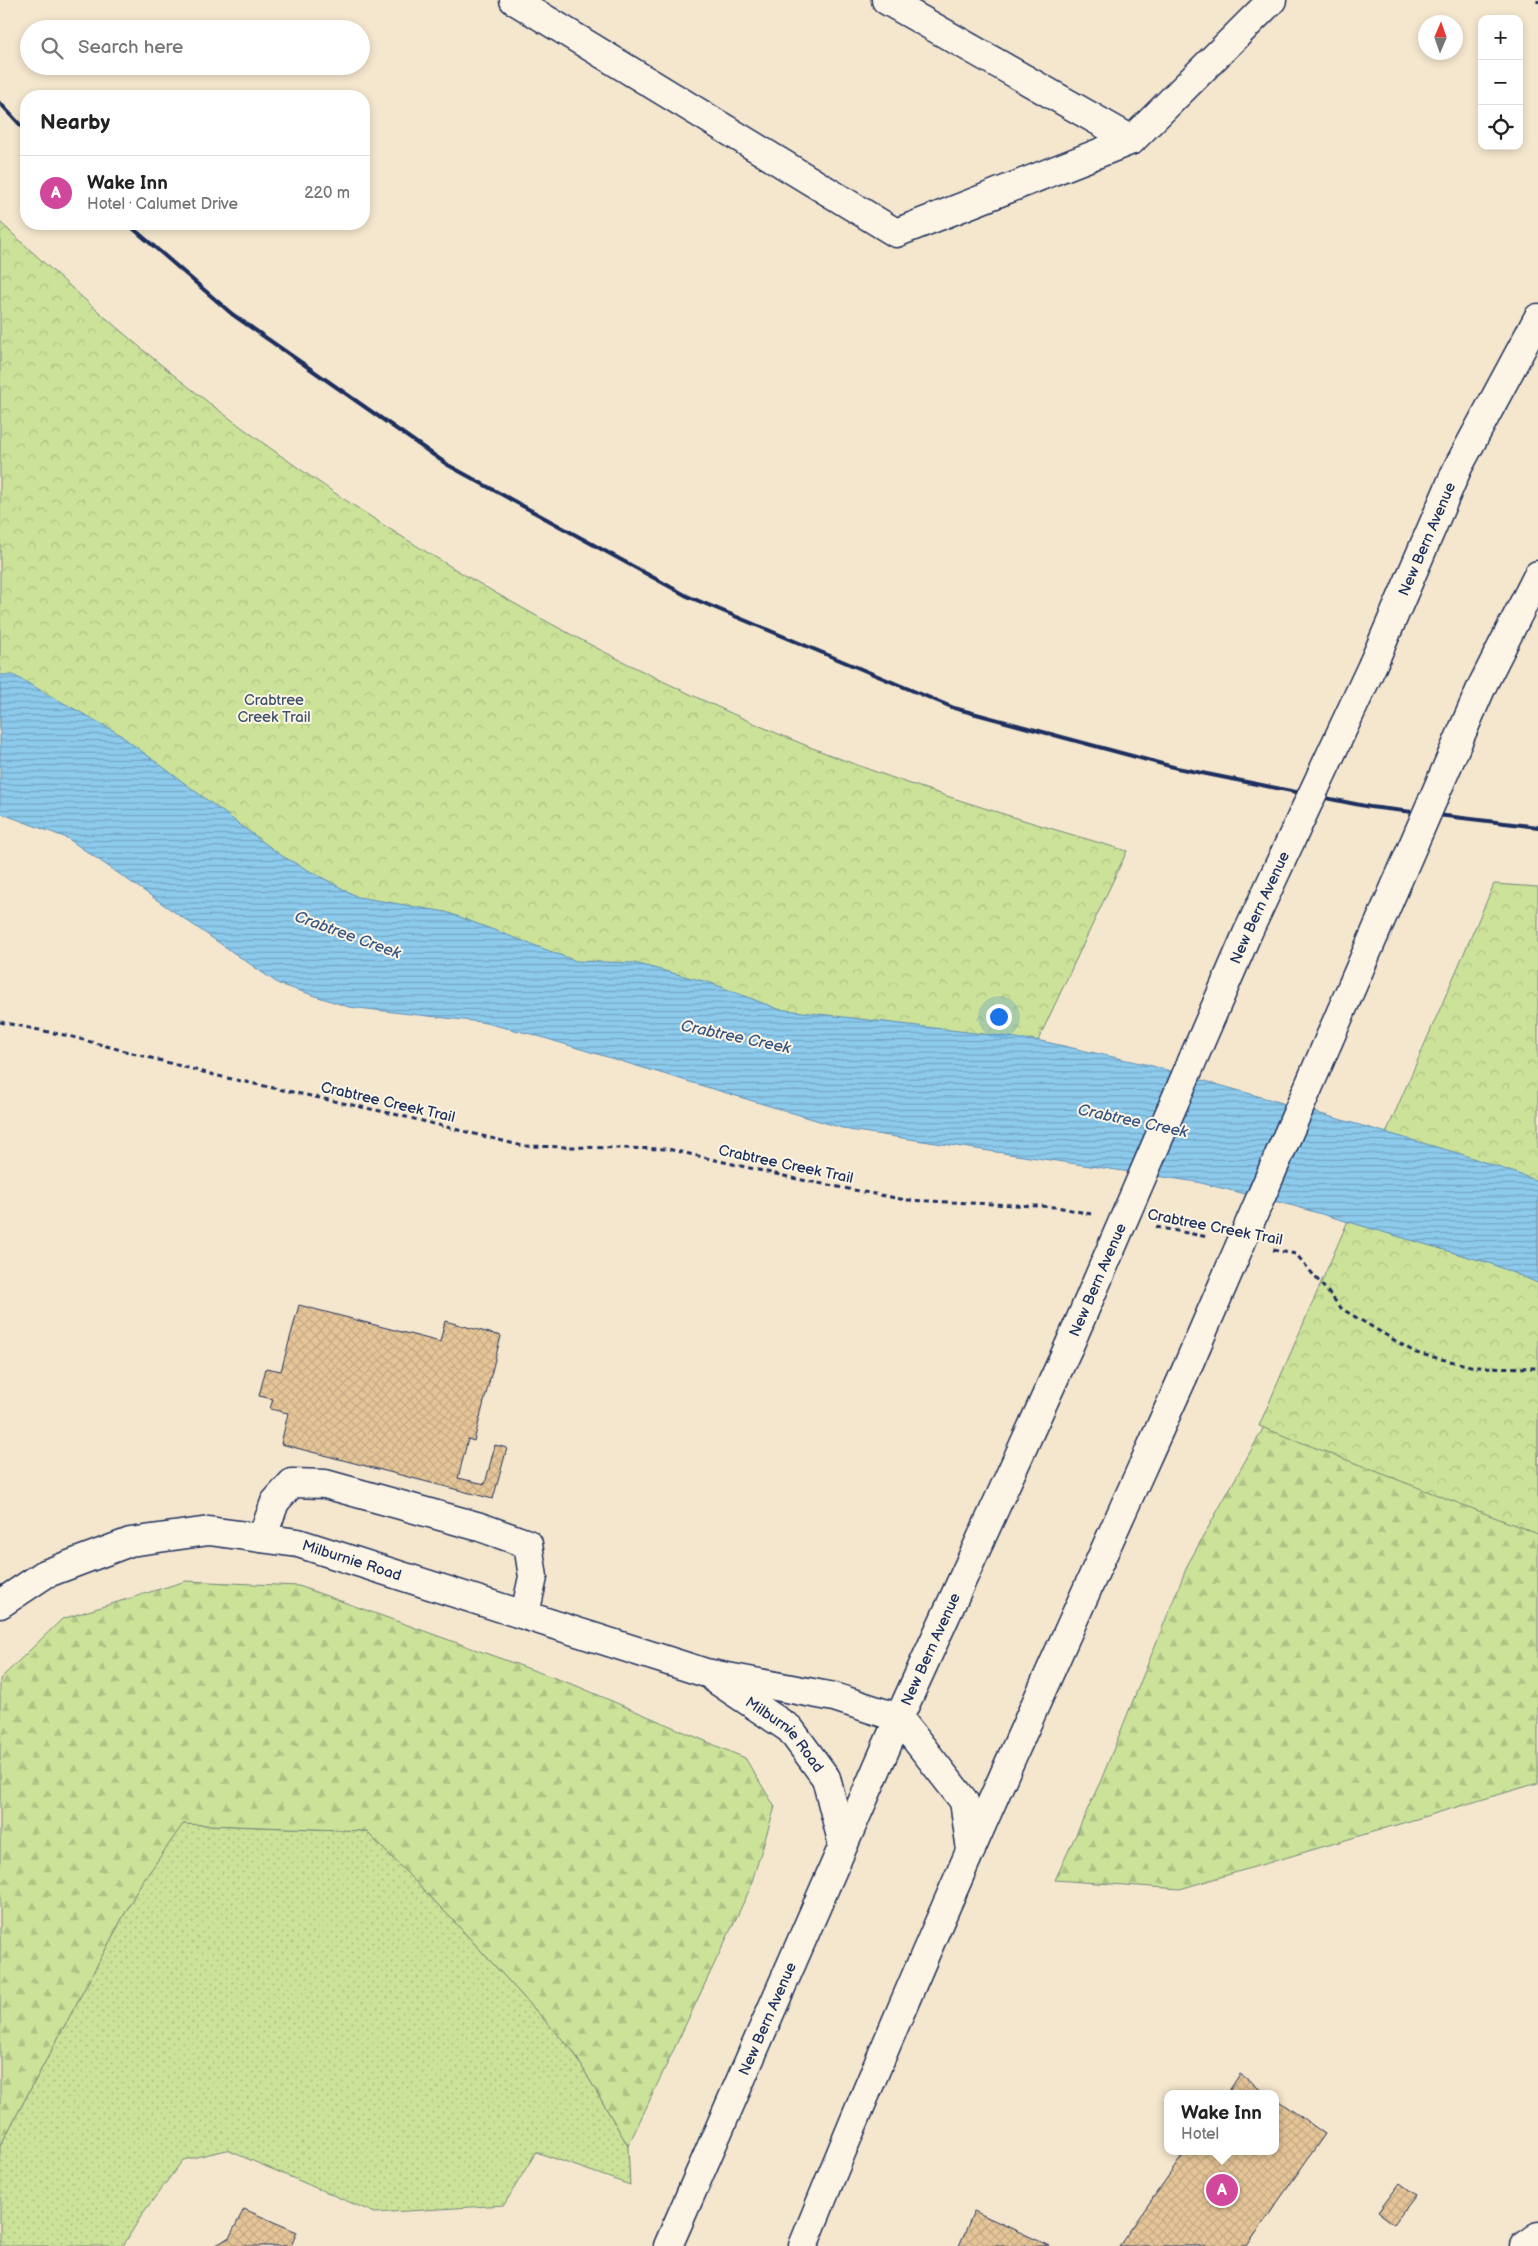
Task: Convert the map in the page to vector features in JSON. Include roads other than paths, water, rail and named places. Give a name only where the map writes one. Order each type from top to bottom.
[{"type":"main road","points":[[514,0],[896,232],[1132,140],[1267,1]]},
{"type":"main road","points":[[886,0],[1132,140]]},
{"type":"main road","name":"New Bern Avenue","points":[[668,2246],[899,1718],[1069,1346],[1247,934],[1373,664],[1458,467],[1538,318]]},
{"type":"main road","points":[[803,2246],[867,2087],[1183,1377],[1482,686],[1538,575]]},
{"type":"main road","points":[[262,1538],[275,1502],[292,1482],[325,1484],[480,1527],[528,1544],[533,1577],[525,1614]]},
{"type":"main road","name":"Milburnie Road","points":[[0,1604],[45,1574],[130,1542],[209,1532],[262,1538],[298,1543],[706,1673],[834,1697],[899,1718]]},
{"type":"main road","name":"Milburnie Road","points":[[706,1673],[790,1729],[826,1778],[843,1845]]},
{"type":"main road","points":[[899,1718],[964,1802],[971,1850]]},
{"type":"main road","points":[[1524,2246],[1538,2236]]},
{"type":"water","name":"Crabtree Creek","points":[[0,675],[13,675],[116,732],[282,856],[358,897],[446,912],[576,961],[634,963],[711,983],[778,1009],[1041,1041],[1149,1065],[1461,1154],[1538,1181],[1538,1283],[1489,1263],[1294,1206],[1197,1182],[849,1130],[531,1034],[481,1022],[349,1007],[279,984],[67,838],[0,813]]},
{"type":"railway","points":[[0,103],[20,125]]},
{"type":"railway","points":[[135,230],[232,314],[448,465],[687,596],[954,708],[1177,768],[1370,807],[1538,827]]},
{"type":"place","name":"Wake Inn","points":[[1222,2190]]},
{"type":"park label","name":"Crabtree Creek Trail","points":[[274,708]]}]
